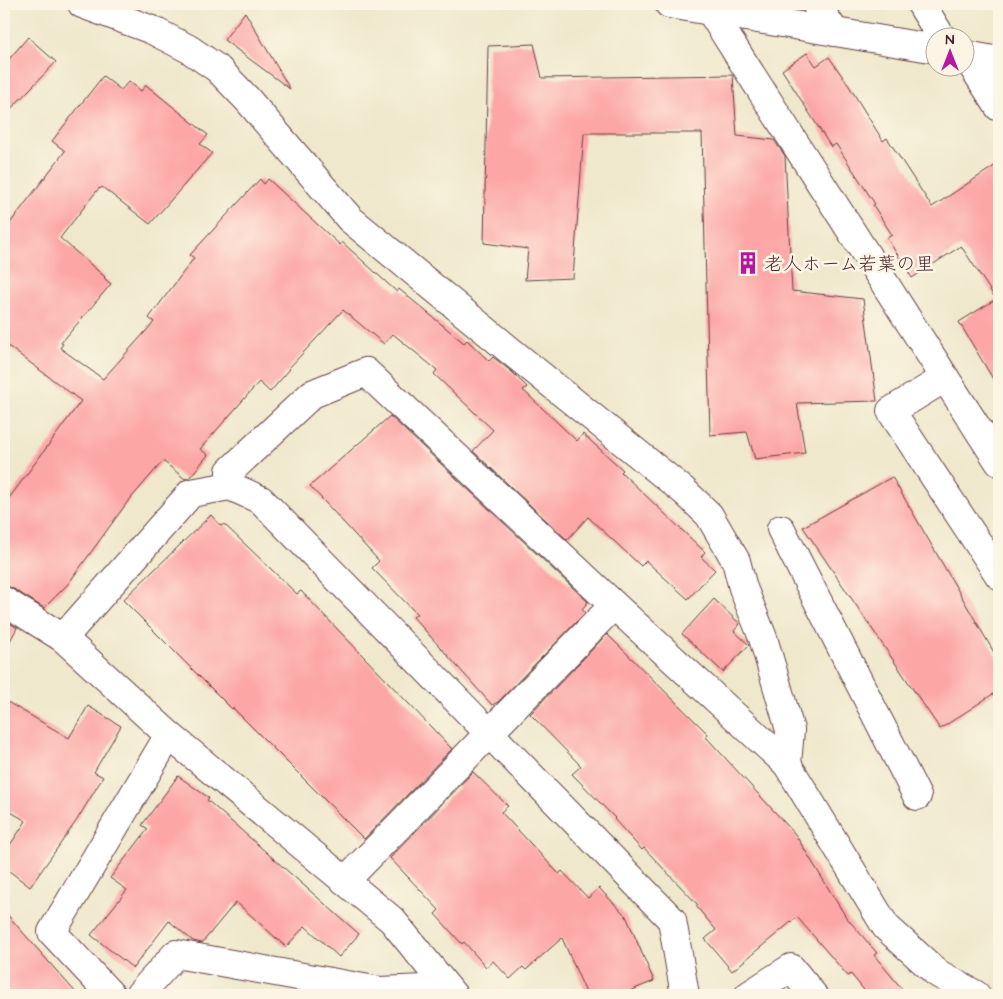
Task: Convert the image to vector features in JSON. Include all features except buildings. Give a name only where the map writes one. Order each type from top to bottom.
[{"type":"street","points":[[82,4],[152,30],[190,49],[218,69],[350,219],[684,491],[709,515],[736,561],[743,588],[763,638],[790,730],[786,764]]},
{"type":"street","points":[[669,4],[926,48]]},
{"type":"street","points":[[816,4],[835,32]]},
{"type":"street","points":[[921,4],[936,28]]},
{"type":"street","points":[[711,12],[999,462]]},
{"type":"street","points":[[976,58],[999,61]]},
{"type":"street","points":[[976,71],[999,107]]},
{"type":"street","points":[[230,486],[230,471],[312,394],[366,372],[786,764],[886,927],[937,973],[976,995]]},
{"type":"street","points":[[945,378],[891,411],[999,575]]},
{"type":"street","points":[[63,638],[191,493],[230,486],[261,500],[672,920],[685,995]]},
{"type":"street","points":[[781,529],[917,796]]},
{"type":"street","points":[[4,601],[63,638],[169,735],[392,920],[450,992]]},
{"type":"street","points":[[345,881],[488,732],[614,605]]},
{"type":"street","points":[[111,995],[52,932],[169,735]]},
{"type":"street","points":[[139,995],[176,954],[380,991],[450,992]]},
{"type":"street","points":[[749,995],[791,968],[813,995]]},
{"type":"place","name":"老人ホーム若葉の里","points":[[748,263]]}]
